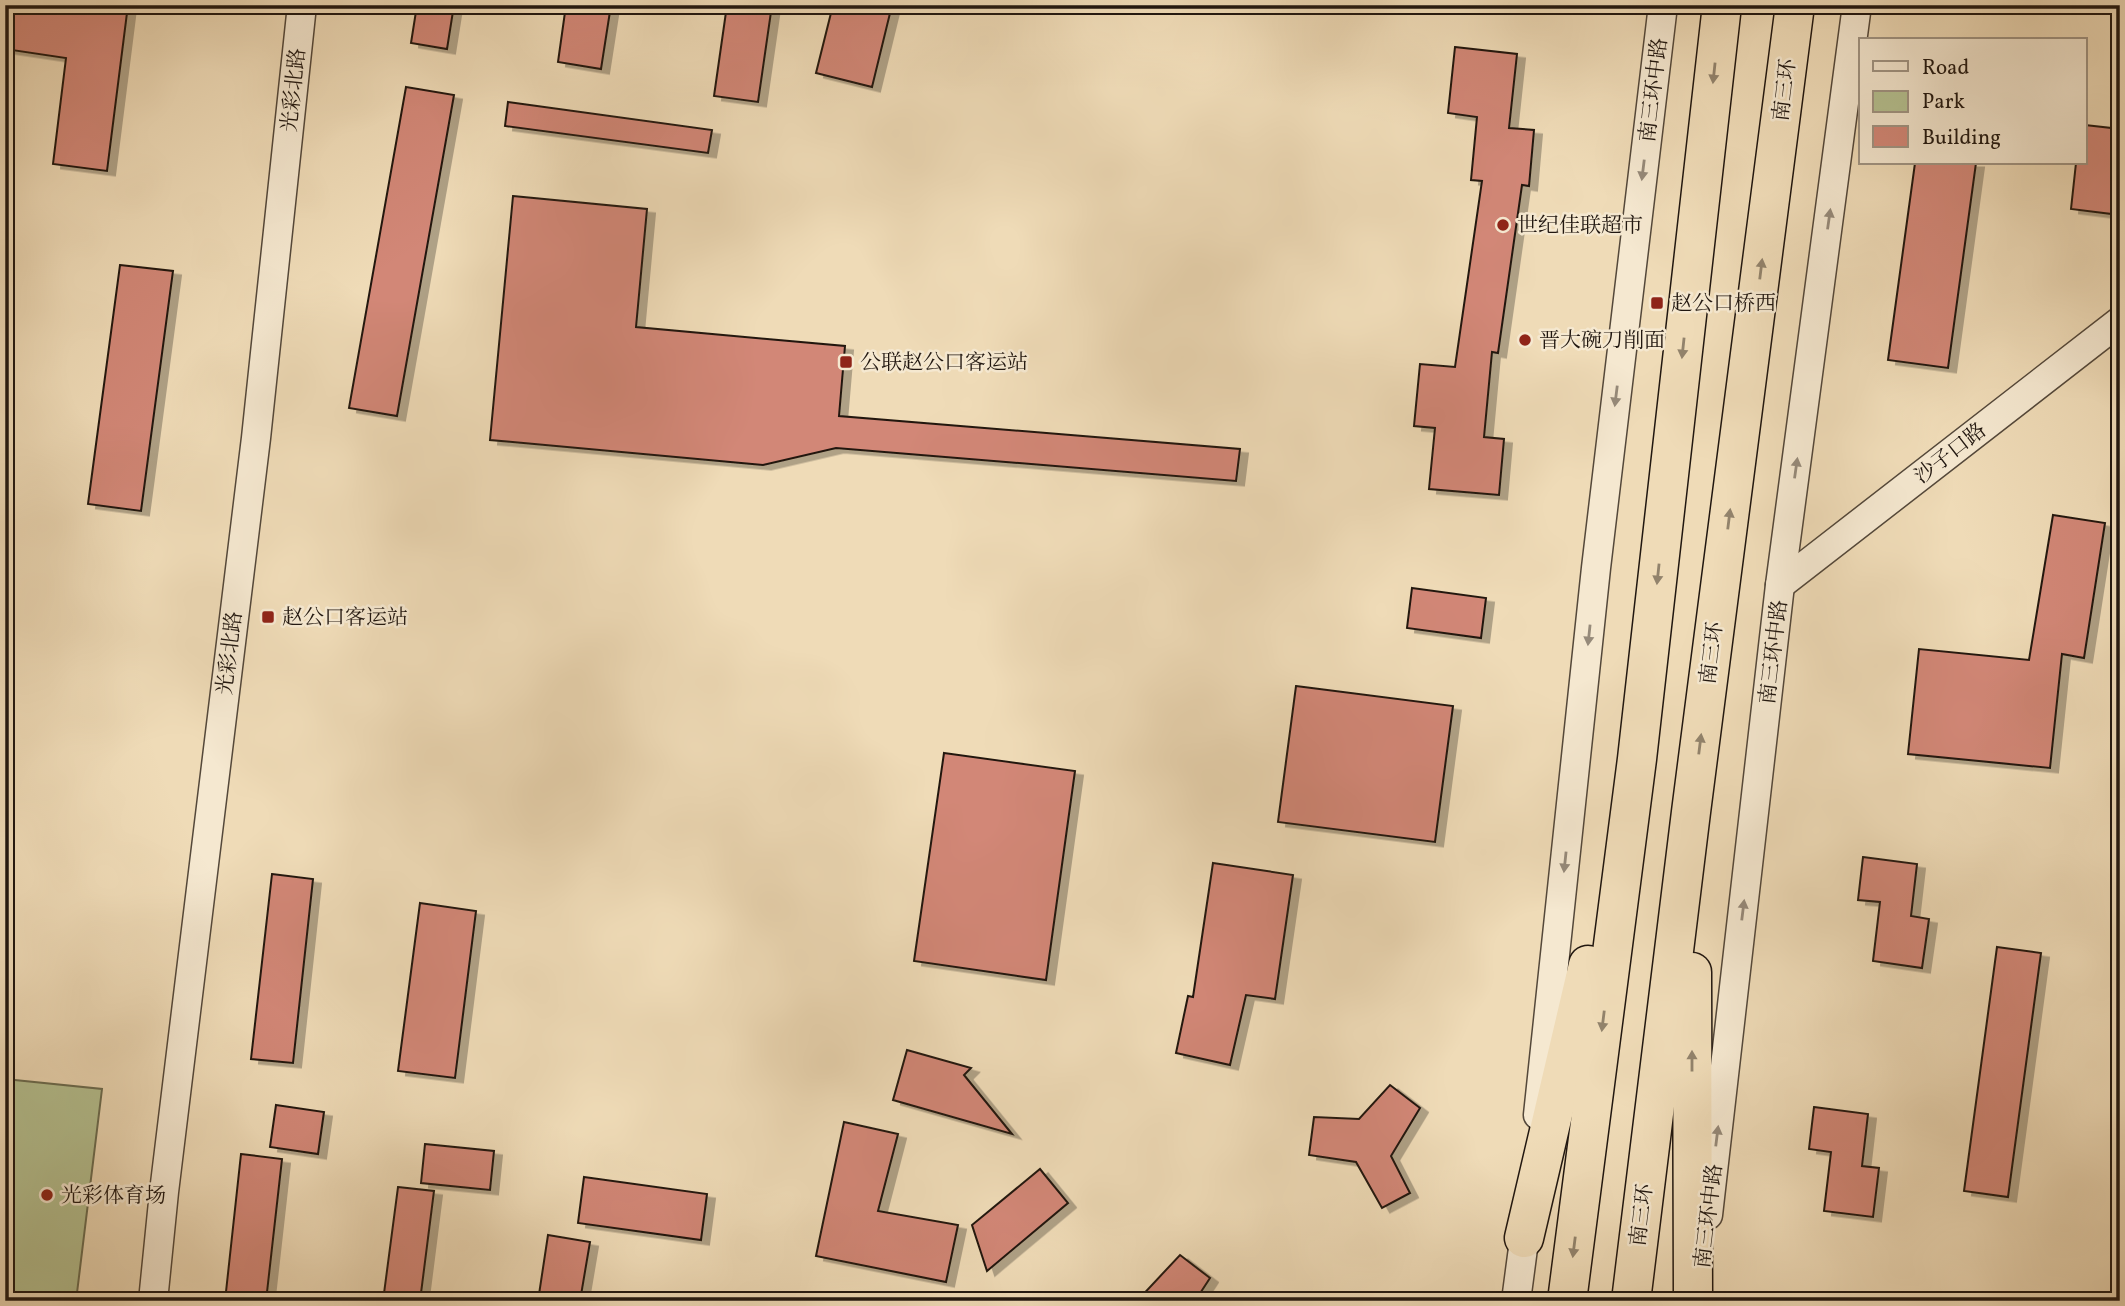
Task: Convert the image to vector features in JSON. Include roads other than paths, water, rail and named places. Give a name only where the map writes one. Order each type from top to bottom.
[{"type":"highway","points":[[1567,1301],[1637,759],[1722,5]]},
{"type":"highway","name":"南三环","points":[[1631,1301],[1795,5]]},
{"type":"highway","points":[[1524,1238],[1637,759]]},
{"type":"highway","points":[[1691,812],[1696,1301]]},
{"type":"street","name":"光彩北路","points":[[153,1301],[256,438],[302,5]]},
{"type":"street","name":"南三环中路","points":[[1516,1301],[1596,568],[1663,5]]},
{"type":"street","name":"南三环中路","points":[[1696,1301],[1780,585],[1857,5]]},
{"type":"street","name":"沙子口路","points":[[1780,585],[2120,321]]},
{"type":"place","name":"世纪佳联超市","points":[[1503,225]]},
{"type":"place","name":"赵公口桥西","points":[[1657,303]]},
{"type":"place","name":"晋大碗刀削面","points":[[1525,340]]},
{"type":"place","name":"公联赵公口客运站","points":[[846,362]]},
{"type":"place","name":"赵公口客运站","points":[[268,617]]},
{"type":"place","name":"光彩体育场","points":[[47,1195]]}]
